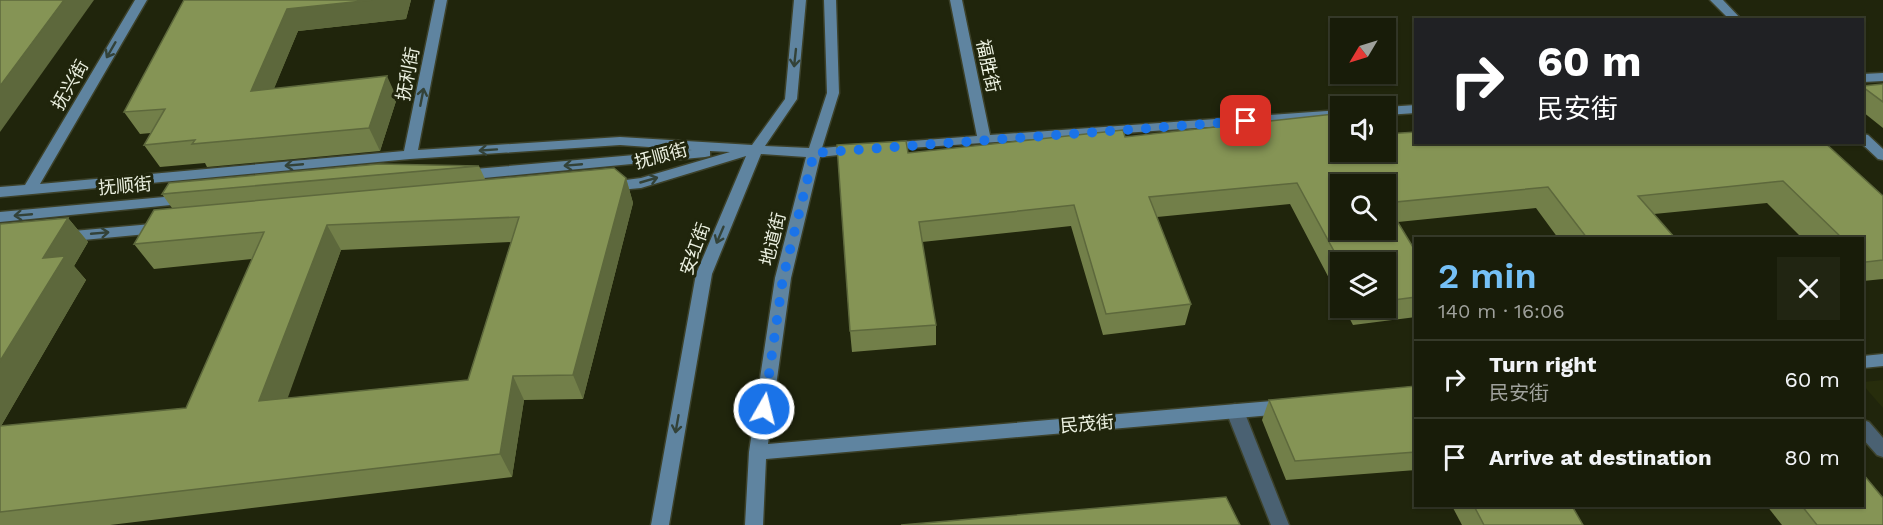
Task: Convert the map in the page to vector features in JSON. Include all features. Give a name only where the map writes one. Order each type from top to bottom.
[{"type":"main road","name":"抚兴街","points":[[30,189],[141,0]]},
{"type":"main road","name":"抚利街","points":[[410,155],[441,0]]},
{"type":"main road","name":"安红街","points":[[660,525],[704,274],[756,149],[791,99],[800,0]]},
{"type":"main road","name":"地道街","points":[[754,525],[758,452],[783,278],[814,153],[833,93],[830,0]]},
{"type":"main road","name":"福胜街","points":[[956,0],[984,139]]},
{"type":"main road","points":[[1716,0],[1735,18]]},
{"type":"main road","points":[[1864,78],[1883,77]]},
{"type":"main road","points":[[1396,110],[1414,109]]},
{"type":"main road","points":[[756,149],[814,153],[1330,115]]},
{"type":"main road","points":[[1864,139],[1883,156]]},
{"type":"main road","name":"抚顺街","points":[[0,192],[410,155],[620,141],[756,149]]},
{"type":"main road","name":"抚顺街","points":[[449,176],[756,149]]},
{"type":"main road","name":"抚顺街","points":[[593,188],[641,183],[756,149]]},
{"type":"main road","name":"抚顺街","points":[[0,217],[201,199]]},
{"type":"main road","points":[[47,238],[178,226]]},
{"type":"main road","points":[[1864,362],[1883,360]]},
{"type":"main road","name":"民茂街","points":[[758,452],[1303,406]]},
{"type":"street","points":[[1235,411],[1280,525]]},
{"type":"street","points":[[1864,428],[1883,450]]},
{"type":"shaded area","points":[[1883,380],[1883,408],[1864,386],[1864,382]]},
{"type":"building","points":[[0,0],[64,0],[0,86]]},
{"type":"building","points":[[184,0],[372,0],[287,9],[251,91],[387,76],[369,128],[192,144],[195,140],[144,145],[165,109],[124,112]]},
{"type":"building","points":[[1883,84],[1883,102],[1864,88],[1864,86]]},
{"type":"building","points":[[1330,114],[1330,162],[1396,162],[1396,133],[1414,132],[1414,144],[1826,144],[1883,196],[1883,260],[1866,262],[1864,260],[1864,237],[1841,237],[1783,181],[1638,196],[1674,237],[1586,237],[1548,187],[1396,202],[1396,174],[1330,174],[1330,240],[1396,240],[1396,219],[1414,249],[1414,297],[1396,300],[1396,252],[1334,252],[1297,183],[1149,197],[1191,304],[1106,314],[1074,205],[919,222],[936,325],[850,331],[837,145],[906,141],[908,153],[1123,130],[1125,137]]},
{"type":"building","points":[[379,164],[479,166],[162,194],[169,183]]},
{"type":"building","points":[[614,168],[626,178],[573,375],[513,376],[500,454],[0,512],[0,426],[186,408],[264,232],[134,244],[154,210]],"holes":[[[519,217],[468,380],[259,401],[327,225]]]},
{"type":"building","points":[[68,218],[43,258],[65,256],[0,361],[0,224]]},
{"type":"building","points":[[1414,386],[1414,452],[1295,461],[1269,400]]},
{"type":"building","points":[[1864,475],[1883,498],[1883,525],[1817,525],[1803,507],[1864,507]]},
{"type":"building","points":[[1226,497],[1240,525],[901,525]]},
{"type":"building","points":[[1475,507],[1573,507],[1583,525],[1484,525]]},
{"type":"route","points":[[764,409],[783,278],[814,153],[1246,121]]}]
